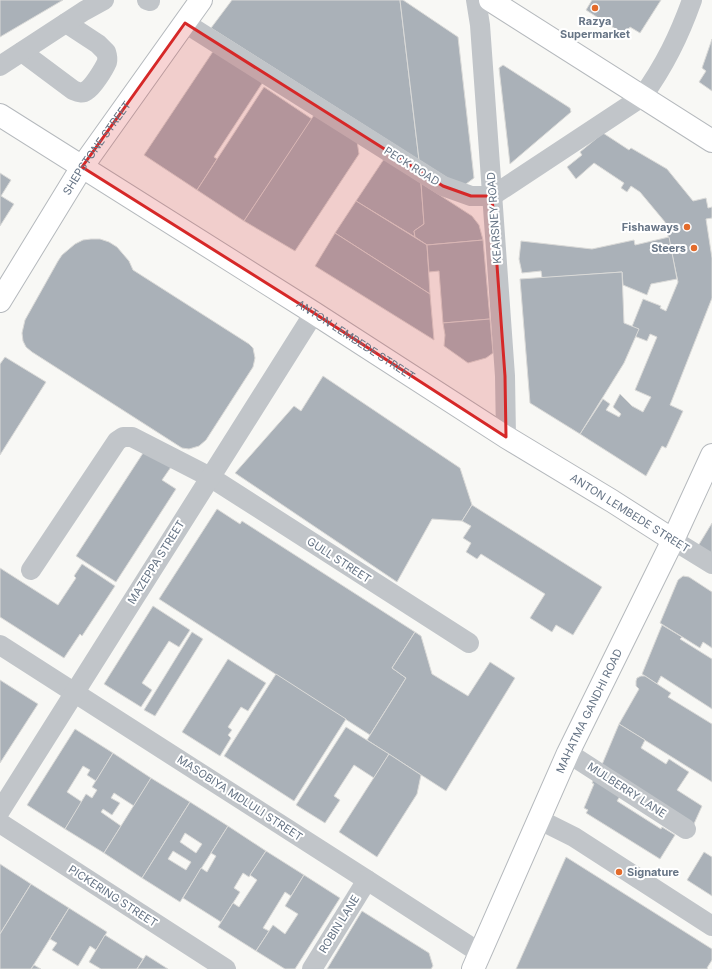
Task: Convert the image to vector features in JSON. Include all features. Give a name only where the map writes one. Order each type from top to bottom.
[{"type":"main road","name":"SHEPSTONE STREET","points":[[0,301],[82,167],[201,0]]},
{"type":"main road","points":[[490,0],[712,141]]},
{"type":"main road","name":"ANTON LEMBEDE STREET","points":[[0,115],[314,313],[506,437],[673,540]]},
{"type":"main road","name":"MAHATMA GANDHI ROAD","points":[[477,961],[568,753],[673,540],[712,455]]},
{"type":"street","points":[[0,66],[84,10],[104,0]]},
{"type":"street","name":"KEARSNEY ROAD","points":[[476,0],[480,25],[505,376],[506,437]]},
{"type":"street","points":[[492,196],[642,97],[671,52],[692,0]]},
{"type":"street","points":[[22,52],[74,90],[78,92],[86,91],[98,78],[107,61],[106,52],[98,44],[66,23]]},
{"type":"street","name":"PECK ROAD","points":[[185,23],[443,186],[471,196],[492,196]]},
{"type":"street","name":"MAZEPPA STREET","points":[[0,811],[314,313]]},
{"type":"street","name":"GULL STREET","points":[[31,570],[117,441],[123,437],[132,436],[210,477],[469,642]]},
{"type":"street","name":"ANTON LEMBEDE STREET","points":[[673,540],[712,564]]},
{"type":"street","name":"MASOBIYA MDLULI STREET","points":[[0,645],[367,880],[477,961]]},
{"type":"street","name":"MULBERRY LANE","points":[[568,753],[686,828]]},
{"type":"street","points":[[538,819],[574,837],[712,926]]},
{"type":"street","name":"PICKERING STREET","points":[[0,823],[226,969]]},
{"type":"street","name":"ROBIN LANE","points":[[312,969],[367,880]]},
{"type":"highlighted area","points":[[185,23],[443,186],[471,196],[492,196],[505,376],[506,437],[314,313],[82,167]]},
{"type":"building","points":[[0,0],[63,0],[0,37]]},
{"type":"building","points":[[232,0],[400,0],[419,160],[211,28]]},
{"type":"building","points":[[400,0],[403,0],[458,37],[474,178],[462,187],[419,160]]},
{"type":"building","points":[[592,0],[661,0],[640,33],[630,27],[625,35],[586,10]]},
{"type":"building","points":[[712,39],[712,91],[699,82],[706,71],[702,68]]},
{"type":"building","points":[[214,50],[263,82],[214,157],[217,159],[197,190],[144,155]]},
{"type":"building","points":[[503,65],[570,108],[571,112],[510,164],[499,68]]},
{"type":"building","points":[[264,87],[312,119],[244,221],[197,190]]},
{"type":"building","points":[[314,115],[357,141],[359,154],[295,251],[244,221]]},
{"type":"building","points":[[603,133],[629,150],[631,148],[667,169],[693,201],[706,198],[708,208],[712,207],[712,218],[706,219],[712,258],[712,298],[670,405],[683,411],[666,448],[662,446],[646,476],[580,434],[603,399],[610,404],[606,410],[619,417],[621,414],[613,407],[620,394],[632,406],[643,412],[651,397],[635,390],[657,337],[650,334],[647,341],[629,334],[643,299],[661,306],[660,308],[666,311],[678,282],[665,222],[640,192],[631,186],[627,192],[621,188],[624,183],[594,163],[576,179],[567,167],[582,155],[580,152]]},
{"type":"building","points":[[384,159],[421,183],[424,224],[414,231],[415,237],[356,201]]},
{"type":"building","points":[[0,173],[11,180],[1,196],[14,204],[0,226]]},
{"type":"building","points":[[421,183],[472,216],[479,225],[483,240],[427,245],[415,237],[414,231],[424,224]]},
{"type":"building","points":[[356,201],[427,245],[430,294],[335,233]]},
{"type":"building","points":[[335,233],[430,294],[434,340],[315,266]]},
{"type":"building","points":[[669,237],[677,279],[651,284],[647,295],[623,285],[622,272],[542,278],[541,271],[522,273],[519,259],[521,241],[592,249],[634,240],[635,245]]},
{"type":"building","points":[[100,239],[117,247],[129,261],[133,270],[253,348],[255,358],[253,367],[206,440],[199,446],[189,449],[182,448],[26,347],[23,341],[22,333],[25,320],[58,261],[62,255],[75,244],[83,240]]},
{"type":"building","points":[[483,240],[490,319],[443,323],[439,271],[429,272],[427,245]]},
{"type":"building","points":[[622,272],[624,323],[639,329],[624,363],[580,434],[530,403],[520,279]]},
{"type":"building","points":[[490,319],[493,353],[486,358],[468,363],[444,346],[445,335],[443,323]]},
{"type":"building","points":[[5,357],[46,382],[0,455],[0,364]]},
{"type":"building","points":[[323,376],[460,468],[472,505],[462,521],[432,519],[397,582],[235,473],[294,406],[301,411]]},
{"type":"building","points":[[145,450],[171,467],[162,480],[176,489],[116,582],[76,556]]},
{"type":"building","points":[[472,505],[602,587],[573,635],[556,625],[552,632],[530,618],[545,594],[481,554],[477,559],[466,552],[471,543],[463,538],[471,526],[462,521]]},
{"type":"building","points":[[217,509],[240,524],[242,521],[415,632],[392,668],[406,678],[370,735],[159,599]]},
{"type":"building","points":[[712,523],[712,554],[698,546]]},
{"type":"building","points":[[82,564],[115,586],[82,636],[80,634],[64,658],[0,617],[0,568],[58,605],[76,578],[74,576]]},
{"type":"building","points":[[683,576],[689,577],[712,592],[712,648],[703,642],[700,648],[660,623],[678,580]]},
{"type":"building","points":[[153,606],[190,630],[179,647],[169,641],[142,683],[152,690],[141,707],[104,684]]},
{"type":"building","points":[[662,625],[682,637],[680,639],[712,659],[712,709],[661,676],[657,684],[642,674]]},
{"type":"building","points":[[192,632],[203,639],[155,716],[144,710]]},
{"type":"building","points":[[415,632],[421,636],[432,674],[468,696],[490,662],[515,678],[446,791],[367,740],[406,678],[392,668]]},
{"type":"building","points":[[228,659],[266,683],[248,711],[241,707],[228,727],[232,730],[228,735],[231,738],[220,756],[182,732]]},
{"type":"building","points":[[276,674],[346,719],[294,801],[224,756]]},
{"type":"building","points":[[645,676],[671,693],[668,697],[712,724],[712,782],[619,724],[639,689],[636,686],[636,681],[637,678]]},
{"type":"building","points":[[0,680],[38,704],[0,763]]},
{"type":"building","points":[[619,724],[645,740],[641,748],[666,764],[669,759],[689,772],[677,790],[702,806],[693,826],[601,767]]},
{"type":"building","points":[[346,727],[389,754],[374,778],[354,765],[334,796],[340,800],[325,823],[296,805]]},
{"type":"building","points":[[75,729],[113,753],[96,781],[87,775],[90,770],[83,766],[67,792],[82,802],[65,829],[27,805]]},
{"type":"building","points":[[113,753],[151,778],[134,806],[114,793],[111,798],[120,803],[112,815],[103,809],[101,812],[121,826],[104,853],[65,829],[86,794],[92,798],[97,790],[92,787]]},
{"type":"building","points":[[389,754],[421,775],[417,794],[377,857],[339,832]]},
{"type":"building","points":[[597,773],[624,790],[617,801],[661,829],[662,827],[675,835],[660,859],[586,813],[588,810],[584,808],[594,784],[592,783]]},
{"type":"building","points":[[151,778],[190,802],[142,878],[104,853]]},
{"type":"building","points":[[190,802],[228,826],[180,902],[142,878]],"holes":[[[185,833],[202,844],[196,853],[180,842]],[[173,851],[191,862],[186,870],[168,859]]]},
{"type":"building","points":[[228,826],[266,851],[249,877],[243,873],[234,888],[240,892],[221,922],[183,898],[201,868],[207,872],[216,856],[211,853]]},
{"type":"building","points":[[266,851],[304,875],[291,896],[285,892],[263,928],[269,931],[256,951],[218,927],[233,903],[239,907],[257,880],[250,875]]},
{"type":"building","points":[[704,852],[712,857],[712,896],[687,880]]},
{"type":"building","points":[[566,857],[712,949],[712,960],[707,968],[708,969],[516,969]]},
{"type":"building","points":[[0,864],[31,884],[0,934]]},
{"type":"building","points":[[304,875],[340,898],[295,969],[285,969],[256,951],[273,925],[285,934],[298,914],[285,906]]},
{"type":"building","points":[[31,884],[69,908],[31,969],[0,969],[0,934]]},
{"type":"building","points":[[69,908],[107,932],[96,950],[90,946],[78,966],[52,950],[57,943],[50,939]]},
{"type":"building","points":[[362,911],[429,953],[433,966],[431,969],[327,969]]},
{"type":"building","points":[[105,935],[143,959],[137,969],[101,969],[89,962]]},
{"type":"building","points":[[146,955],[168,969],[137,969]]},
{"type":"building","points":[[34,965],[41,969],[31,969]]},
{"type":"place","name":"Razya Supermarket","points":[[595,8]]},
{"type":"place","name":"Fishaways","points":[[687,227]]},
{"type":"place","name":"Steers","points":[[694,248]]},
{"type":"place","name":"Signature","points":[[619,872]]}]
